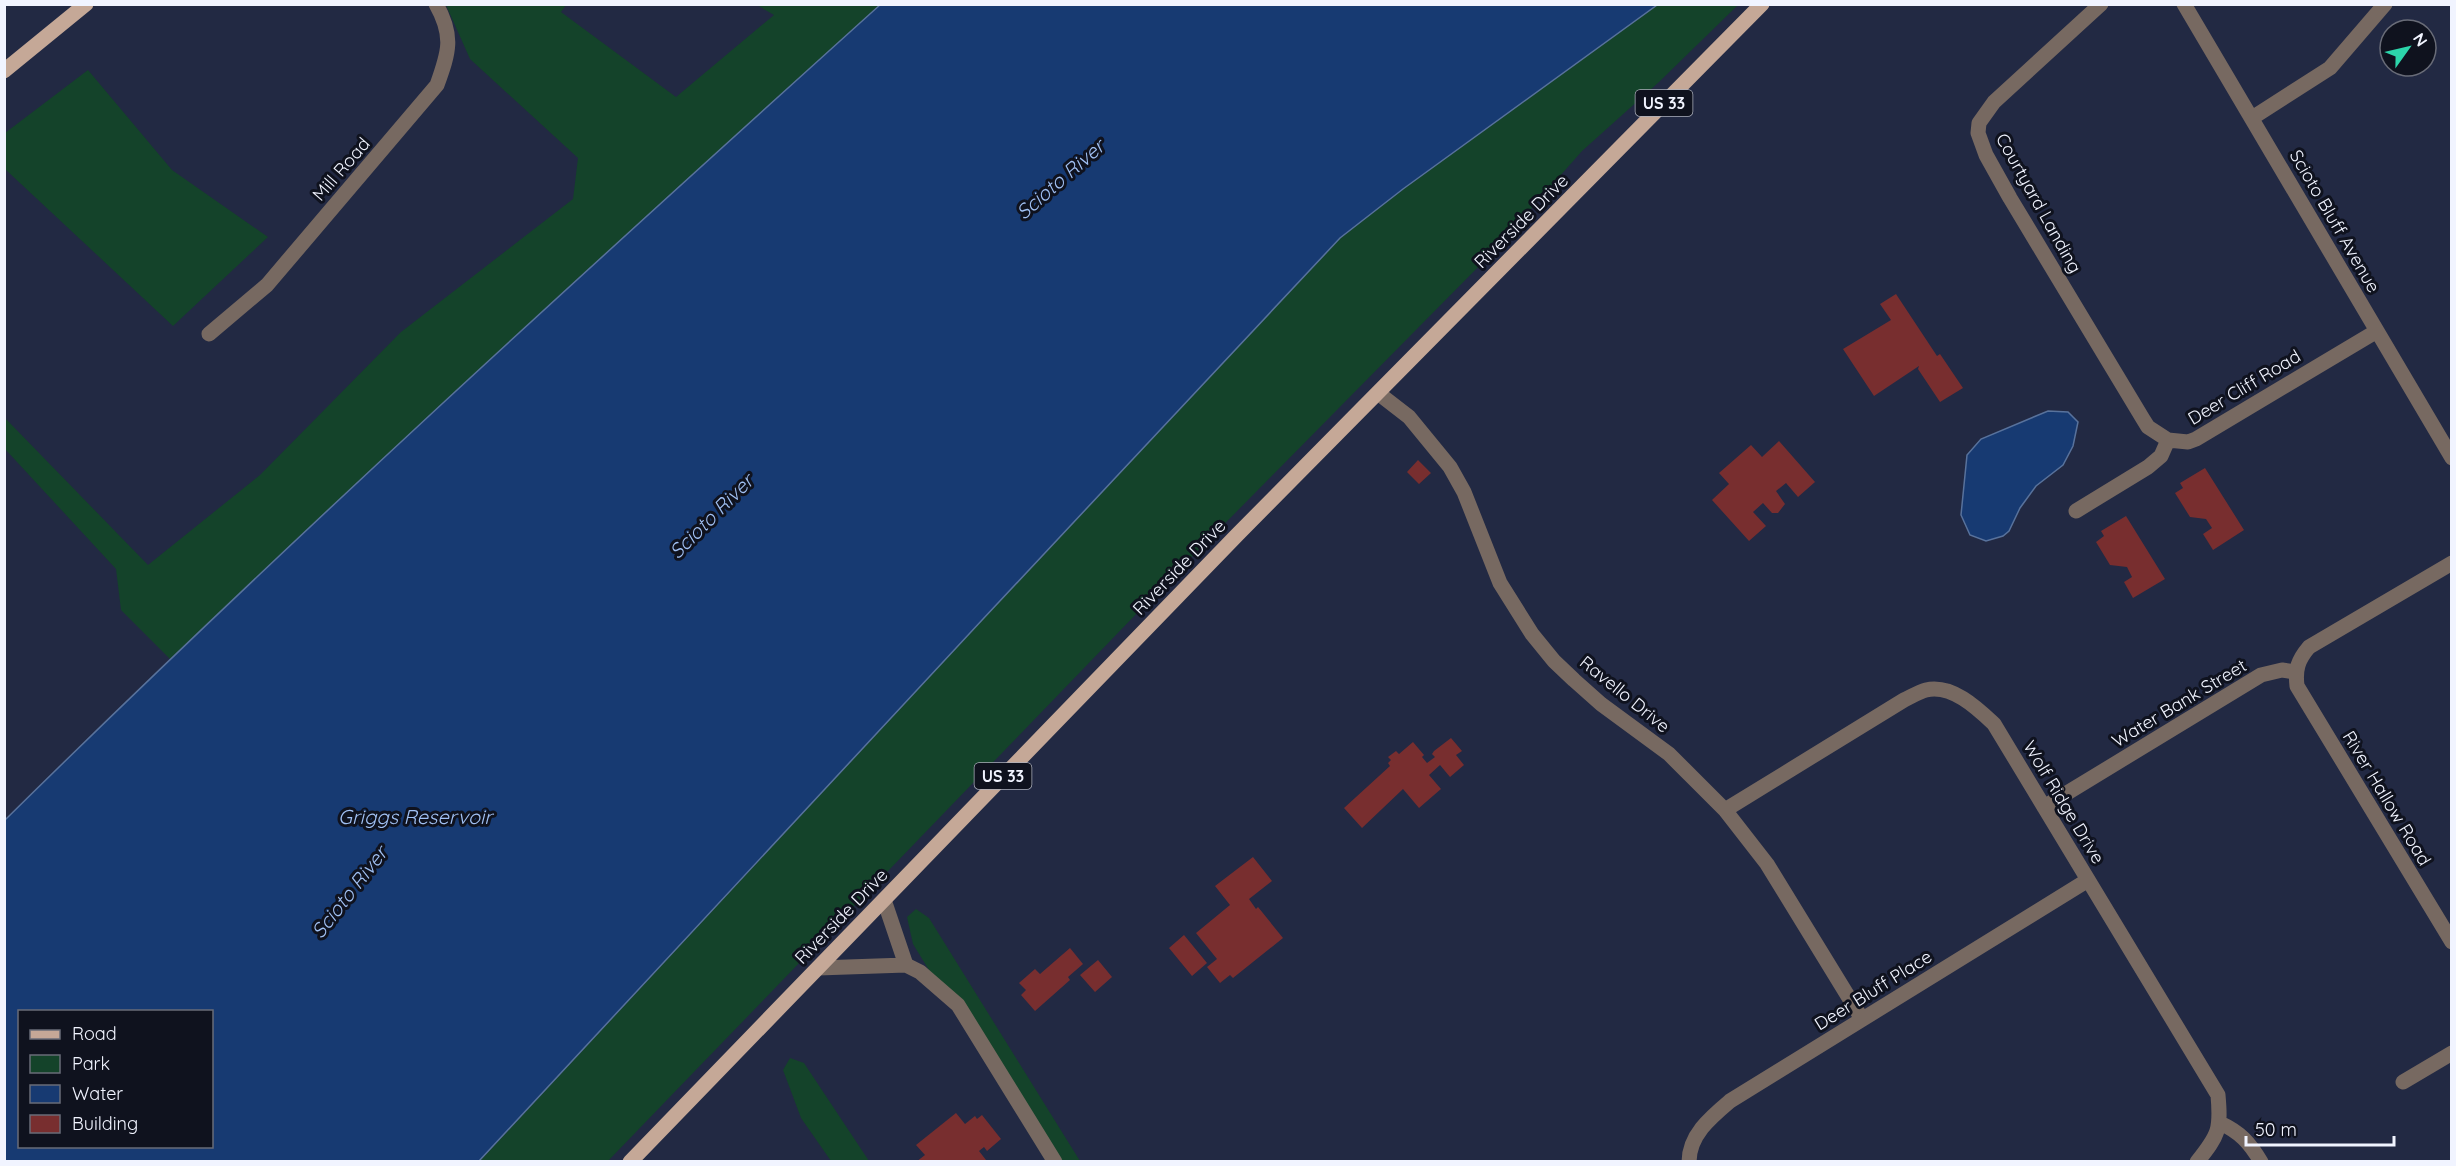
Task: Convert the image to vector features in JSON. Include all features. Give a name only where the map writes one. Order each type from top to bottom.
[{"type":"main road","points":[[4,71],[86,4]]},
{"type":"main road","name":"Riverside Drive","points":[[630,1161],[1378,393],[1762,4]]},
{"type":"street","name":"Mill Road","points":[[209,334],[267,285],[437,85],[448,55],[448,37],[444,19],[435,4]]},
{"type":"street","name":"Courtyard Landing","points":[[2101,4],[1994,102],[1979,123],[1978,133],[1986,155],[2010,198],[2143,419],[2148,427],[2168,440]]},
{"type":"street","name":"Scioto Bluff Avenue","points":[[2184,4],[2451,458]]},
{"type":"street","points":[[2252,118],[2330,68],[2385,4]]},
{"type":"street","name":"Deer Cliff Road","points":[[2168,440],[2187,442],[2196,439],[2377,331]]},
{"type":"street","name":"Ravello Drive","points":[[1378,393],[1409,417],[1450,467],[1464,492],[1500,583],[1519,614],[1554,661],[1601,704],[1669,754],[1725,810],[1767,864],[1862,1019]]},
{"type":"street","points":[[2076,512],[2161,456],[2168,440]]},
{"type":"street","points":[[2295,672],[2299,659],[2309,647],[2451,563]]},
{"type":"street","name":"Water Bank Street","points":[[2044,807],[2261,675],[2282,670],[2295,672]]},
{"type":"street","name":"River Hallow Road","points":[[2295,672],[2297,686],[2451,942]]},
{"type":"street","name":"Wolf Ridge Drive","points":[[1725,810],[1904,700],[1927,690],[1951,693],[1974,704],[1994,724],[2218,1095],[2220,1123]]},
{"type":"street","name":"Deer Bluff Place","points":[[1689,1161],[1690,1146],[1706,1121],[1730,1101],[2088,880]]},
{"type":"street","points":[[884,900],[906,965]]},
{"type":"street","points":[[818,968],[906,965],[920,972],[957,1005],[1055,1161]]},
{"type":"street","points":[[2403,1082],[2451,1053]]},
{"type":"street","points":[[2197,1161],[2212,1143],[2220,1123],[2236,1131],[2250,1143],[2261,1161]]},
{"type":"green space","points":[[446,5],[566,5],[561,12],[676,97],[774,15],[757,5],[881,5],[574,282],[170,659],[121,610],[116,569],[5,449],[5,418],[148,565],[260,475],[401,332],[573,199],[578,158],[470,59]]},
{"type":"green space","points":[[1657,5],[1738,5],[1659,82],[1582,151],[1491,254],[1169,580],[608,1161],[479,1162],[1340,238],[1403,189]]},
{"type":"green space","points":[[88,70],[172,170],[268,237],[173,326],[5,169],[5,133]]},
{"type":"green space","points":[[916,909],[929,918],[1080,1161],[1046,1161],[913,944],[907,917]]},
{"type":"green space","points":[[790,1058],[804,1063],[869,1161],[831,1161],[801,1118],[783,1070]]},
{"type":"water","name":"Griggs Reservoir","points":[[881,4],[1657,5],[1403,189],[1340,238],[479,1161],[5,1161],[5,820],[220,612],[548,306]]},
{"type":"water","points":[[2048,411],[2068,412],[2078,422],[2073,446],[2063,465],[2036,486],[2020,508],[2009,531],[2003,536],[1986,541],[1970,535],[1961,515],[1967,455],[1981,439]]},
{"type":"building","points":[[1896,294],[1937,356],[1940,354],[1963,388],[1940,402],[1918,369],[1919,366],[1874,396],[1843,349],[1891,320],[1880,304]]},
{"type":"building","points":[[1779,441],[1815,482],[1798,497],[1786,483],[1776,491],[1785,504],[1778,513],[1772,513],[1763,503],[1753,512],[1766,526],[1749,541],[1712,500],[1729,484],[1719,473],[1751,445],[1762,457]]},
{"type":"building","points":[[1418,460],[1431,473],[1419,484],[1407,472]]},
{"type":"building","points":[[2205,468],[2244,530],[2213,550],[2203,534],[2212,528],[2206,519],[2190,517],[2175,493],[2183,488],[2180,483]]},
{"type":"building","points":[[2126,516],[2165,579],[2133,598],[2124,582],[2132,577],[2127,567],[2110,565],[2096,542],[2104,536],[2101,531]]},
{"type":"building","points":[[1451,738],[1462,751],[1456,755],[1464,765],[1450,777],[1440,765],[1429,775],[1441,789],[1419,808],[1403,789],[1362,828],[1344,808],[1390,766],[1388,763],[1391,760],[1388,757],[1396,751],[1399,754],[1413,742],[1424,755],[1422,757],[1427,763],[1435,757],[1432,754],[1434,751]]},
{"type":"building","points":[[1253,857],[1272,881],[1249,899],[1283,938],[1233,978],[1230,975],[1220,983],[1207,967],[1217,959],[1196,933],[1230,905],[1215,886]]},
{"type":"building","points":[[1184,935],[1207,963],[1192,976],[1169,948]]},
{"type":"building","points":[[1070,948],[1083,964],[1068,977],[1070,980],[1035,1011],[1021,995],[1026,990],[1019,983],[1035,969],[1040,974]]},
{"type":"building","points":[[1098,960],[1112,977],[1095,992],[1080,975]]},
{"type":"building","points":[[956,1113],[965,1124],[975,1116],[977,1119],[982,1115],[1001,1139],[987,1151],[984,1147],[979,1151],[986,1160],[984,1162],[916,1162],[925,1155],[916,1145]]},
{"type":"water label","name":"Scioto River","points":[[1060,179]]},
{"type":"water label","name":"Scioto River","points":[[711,516]]},
{"type":"water label","name":"Scioto River","points":[[349,892]]}]
